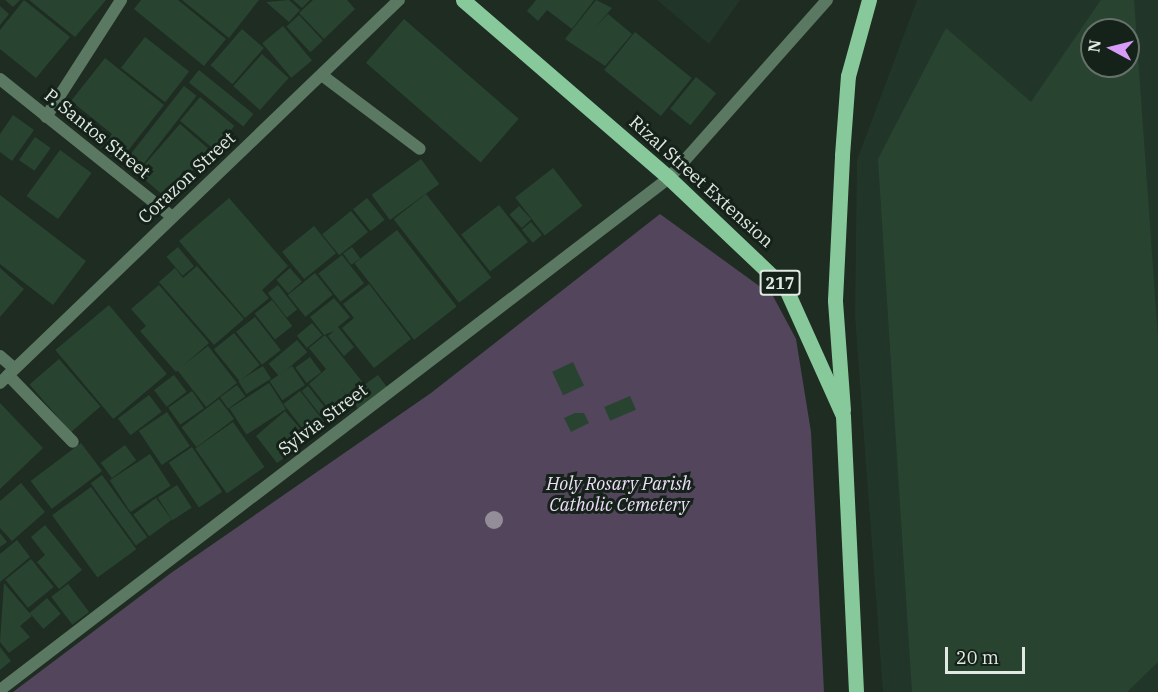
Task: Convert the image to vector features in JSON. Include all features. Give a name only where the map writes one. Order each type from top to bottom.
[{"type":"main road","name":"Rizal Street Extension","points":[[463,0],[669,178],[786,289],[843,416],[856,692]]},
{"type":"main road","points":[[843,416],[835,300],[842,155],[848,76],[869,0]]},
{"type":"street","points":[[46,117],[121,0]]},
{"type":"street","name":"Corazon Street","points":[[8,375],[171,216],[323,76],[399,0]]},
{"type":"street","name":"Sylvia Street","points":[[0,690],[669,178],[827,0]]},
{"type":"street","points":[[323,76],[420,149]]},
{"type":"street","name":"P. Santos Street","points":[[0,79],[171,216]]},
{"type":"street","points":[[0,356],[8,375],[73,442]]},
{"type":"shaded area","points":[[657,0],[740,0],[709,44]]},
{"type":"shaded area","points":[[917,0],[1158,0],[1158,692],[883,692],[855,316],[857,160]]},
{"type":"green space","name":"Holy Rosary Parish Catholic Cemetery","points":[[660,214],[773,296],[796,339],[811,432],[824,692],[13,692],[171,573],[431,393]]},
{"type":"building","points":[[5,0],[20,0],[13,7]]},
{"type":"building","points":[[24,0],[70,37],[36,78],[0,49],[0,30]]},
{"type":"building","points":[[29,0],[106,0],[75,37]]},
{"type":"building","points":[[141,0],[178,0],[226,39],[204,66],[134,9]]},
{"type":"building","points":[[182,0],[259,0],[229,38]]},
{"type":"building","points":[[289,0],[300,10],[289,22],[266,2]]},
{"type":"building","points":[[293,0],[310,0],[302,8]]},
{"type":"building","points":[[313,0],[347,0],[355,9],[324,39],[299,13]]},
{"type":"building","points":[[536,0],[594,0],[572,29],[547,10],[538,21],[527,11]]},
{"type":"building","points":[[596,0],[612,8],[595,28],[608,14],[632,34],[605,66],[565,39]]},
{"type":"building","points":[[1101,0],[1134,0],[1135,18],[1089,18]]},
{"type":"building","points":[[0,6],[9,14],[0,25]]},
{"type":"building","points":[[299,15],[323,41],[310,52],[287,27]]},
{"type":"building","points":[[404,19],[519,119],[481,162],[366,63]]},
{"type":"building","points":[[283,26],[312,60],[291,78],[262,43]]},
{"type":"building","points":[[946,28],[1031,102],[1080,31],[1080,78],[1140,78],[1158,339],[1158,662],[1127,692],[912,692],[878,159]]},
{"type":"building","points":[[242,29],[264,48],[232,84],[211,65]]},
{"type":"building","points":[[635,32],[692,78],[661,116],[604,70]]},
{"type":"building","points":[[145,37],[189,71],[165,102],[121,68]]},
{"type":"building","points":[[262,54],[289,78],[260,110],[233,86]]},
{"type":"building","points":[[105,58],[164,105],[119,162],[101,148],[112,134],[71,101]]},
{"type":"building","points":[[199,70],[253,114],[243,126],[189,82]]},
{"type":"building","points":[[696,77],[716,93],[690,125],[670,109]]},
{"type":"building","points":[[184,86],[197,96],[143,164],[130,155]]},
{"type":"building","points":[[200,97],[234,126],[215,150],[180,121]]},
{"type":"building","points":[[13,115],[34,130],[12,161],[0,152],[0,134]]},
{"type":"building","points":[[180,124],[210,150],[168,199],[137,173]]},
{"type":"building","points":[[35,137],[51,148],[35,171],[19,160]]},
{"type":"building","points":[[60,150],[92,173],[58,219],[26,196]]},
{"type":"building","points":[[421,159],[439,184],[390,220],[372,195]]},
{"type":"building","points":[[553,168],[583,206],[545,235],[515,198]]},
{"type":"building","points":[[426,194],[491,278],[459,303],[394,219]]},
{"type":"building","points":[[0,195],[86,261],[53,305],[0,264]]},
{"type":"building","points":[[229,198],[288,266],[262,290],[269,298],[245,318],[179,241]]},
{"type":"building","points":[[367,198],[385,220],[371,231],[353,209]]},
{"type":"building","points":[[499,205],[528,242],[490,272],[461,235]]},
{"type":"building","points":[[519,206],[531,219],[522,228],[509,215]]},
{"type":"building","points":[[351,211],[368,232],[339,255],[322,234]]},
{"type":"building","points":[[531,222],[542,235],[533,243],[522,230]]},
{"type":"building","points":[[314,226],[336,253],[304,279],[282,252]]},
{"type":"building","points":[[397,230],[457,306],[414,340],[354,263]]},
{"type":"building","points":[[178,247],[194,266],[183,276],[167,257]]},
{"type":"building","points":[[352,247],[360,258],[351,265],[343,253]]},
{"type":"building","points":[[342,255],[364,283],[341,302],[318,273]]},
{"type":"building","points":[[197,266],[244,319],[214,345],[159,282],[175,268],[183,278]]},
{"type":"building","points":[[0,268],[24,289],[0,317]]},
{"type":"building","points":[[290,268],[302,282],[288,293],[276,280]]},
{"type":"building","points":[[315,273],[333,295],[305,317],[288,295]]},
{"type":"building","points":[[369,284],[411,339],[374,368],[342,328],[354,318],[343,304]]},
{"type":"building","points":[[159,285],[209,343],[176,372],[140,331],[146,326],[131,309]]},
{"type":"building","points":[[278,285],[297,309],[287,317],[268,293]]},
{"type":"building","points":[[334,298],[350,317],[338,327],[354,347],[344,356],[328,336],[334,331],[324,335],[310,317]]},
{"type":"building","points":[[272,300],[292,326],[275,340],[255,314]]},
{"type":"building","points":[[109,305],[167,374],[113,419],[55,350]]},
{"type":"building","points":[[255,317],[281,350],[262,365],[236,332]]},
{"type":"building","points":[[312,323],[322,335],[307,348],[297,336]]},
{"type":"building","points":[[234,333],[260,365],[240,381],[214,349]]},
{"type":"building","points":[[325,335],[364,384],[348,397],[341,388],[346,395],[329,409],[309,384],[326,369],[309,348]]},
{"type":"building","points":[[297,340],[307,352],[279,376],[269,364]]},
{"type":"building","points":[[208,346],[237,383],[206,407],[177,370]]},
{"type":"building","points":[[310,357],[321,372],[307,383],[295,368]]},
{"type":"building","points":[[59,359],[100,407],[71,432],[30,385]]},
{"type":"building","points":[[573,362],[584,386],[563,395],[552,372]]},
{"type":"building","points":[[263,366],[271,379],[246,394],[238,381]]},
{"type":"building","points":[[292,366],[305,385],[282,400],[270,381]]},
{"type":"building","points":[[174,375],[187,392],[167,407],[154,390]]},
{"type":"building","points":[[378,375],[389,390],[360,412],[349,396]]},
{"type":"building","points":[[269,383],[286,409],[246,435],[230,409]]},
{"type":"building","points":[[237,385],[245,396],[228,409],[220,397]]},
{"type":"building","points":[[308,386],[333,418],[327,423],[302,391]]},
{"type":"building","points":[[192,391],[204,408],[180,425],[168,408]]},
{"type":"building","points":[[300,391],[325,423],[309,436],[283,404]]},
{"type":"building","points":[[149,395],[162,412],[130,435],[118,418]]},
{"type":"building","points":[[630,396],[636,410],[610,421],[604,407]]},
{"type":"building","points":[[219,399],[234,419],[197,447],[181,427]]},
{"type":"building","points":[[0,403],[43,448],[0,489]]},
{"type":"building","points":[[285,411],[310,440],[277,463],[256,436]]},
{"type":"building","points":[[167,412],[190,446],[162,465],[139,431]]},
{"type":"building","points":[[575,413],[584,413],[589,423],[571,432],[564,418]]},
{"type":"building","points":[[233,422],[265,467],[227,493],[195,448]]},
{"type":"building","points":[[81,443],[102,471],[52,509],[31,481]]},
{"type":"building","points":[[125,445],[136,460],[112,478],[101,463]]},
{"type":"building","points":[[192,447],[222,492],[199,507],[169,463]]},
{"type":"building","points":[[150,454],[171,486],[130,512],[110,480]]},
{"type":"building","points":[[102,475],[147,537],[136,546],[91,483]]},
{"type":"building","points":[[21,483],[45,512],[12,541],[0,528],[0,501]]},
{"type":"building","points":[[177,485],[192,508],[172,520],[158,498]]},
{"type":"building","points":[[91,487],[136,549],[97,578],[52,515]]},
{"type":"building","points":[[156,498],[172,520],[149,536],[133,514]]},
{"type":"building","points":[[45,525],[82,570],[59,589],[37,562],[45,555],[31,537]]},
{"type":"building","points":[[0,533],[7,542],[0,547]]},
{"type":"building","points":[[17,540],[30,557],[0,582],[0,554]]},
{"type":"building","points":[[31,559],[54,587],[28,608],[5,580]]},
{"type":"building","points":[[4,583],[32,616],[20,626],[30,637],[9,653],[0,642]]},
{"type":"building","points":[[68,584],[89,612],[72,625],[51,597]]},
{"type":"building","points":[[47,598],[61,614],[43,629],[30,613]]},
{"type":"building","points":[[0,647],[11,661],[0,670]]}]
